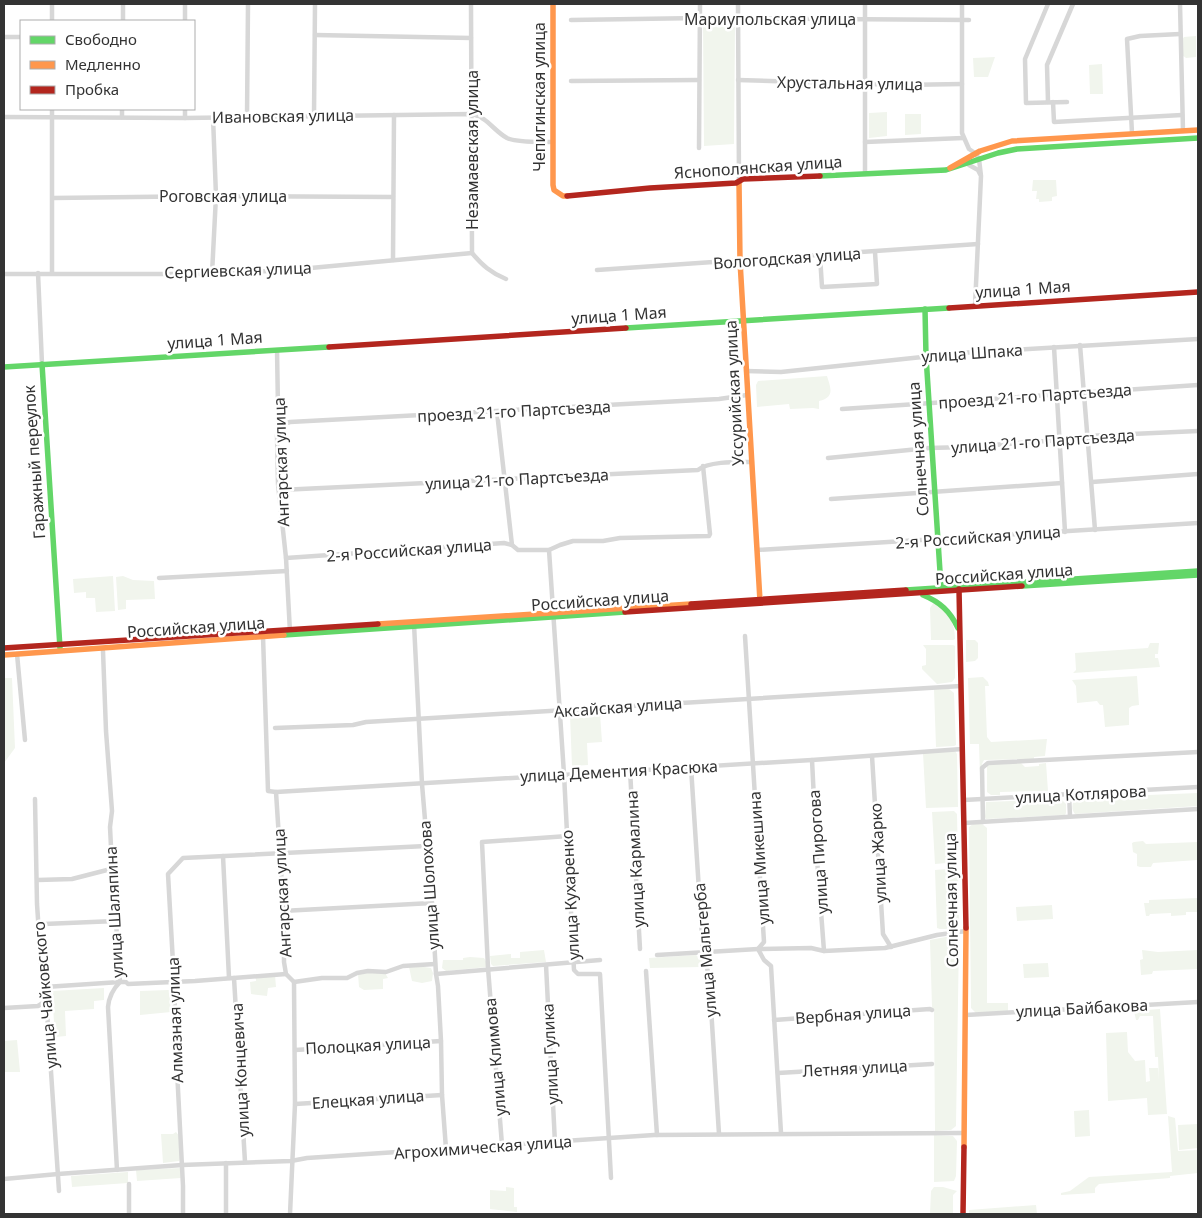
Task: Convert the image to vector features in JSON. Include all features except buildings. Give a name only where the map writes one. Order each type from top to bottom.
[{"type":"street","points":[[52,4],[52,20]]},
{"type":"street","points":[[123,4],[123,20]]},
{"type":"street","points":[[185,4],[185,20]]},
{"type":"street","points":[[248,4],[248,117]]},
{"type":"street","points":[[314,115],[315,4]]},
{"type":"street","name":"Незамаевская улица","points":[[471,4],[472,253],[494,274],[506,279]]},
{"type":"street","name":"Чепигинская улица","points":[[553,4],[554,190],[563,196],[573,196]]},
{"type":"street","points":[[699,148],[700,4]]},
{"type":"street","points":[[738,4],[739,182]]},
{"type":"street","points":[[865,4],[865,174]]},
{"type":"street","points":[[962,4],[962,132],[969,149],[979,159],[981,176],[975,306]]},
{"type":"street","points":[[1048,4],[1025,59],[1026,103],[1067,102]]},
{"type":"street","points":[[1073,4],[1047,65],[1050,102],[1054,122],[1182,115]]},
{"type":"street","points":[[1180,4],[1183,131]]},
{"type":"street","name":"Мариупольская улица","points":[[571,20],[700,18],[969,20]]},
{"type":"street","points":[[1132,133],[1127,39],[1140,36],[1180,34]]},
{"type":"street","points":[[314,35],[471,38]]},
{"type":"street","points":[[4,37],[20,37]]},
{"type":"street","points":[[571,81],[699,80]]},
{"type":"street","name":"Хрустальная улица","points":[[738,80],[865,82],[902,85],[962,84]]},
{"type":"street","points":[[52,110],[52,273]]},
{"type":"street","points":[[122,110],[122,117]]},
{"type":"street","points":[[185,110],[185,118]]},
{"type":"street","points":[[472,114],[484,119],[509,139],[553,142]]},
{"type":"street","name":"Ивановская улица","points":[[4,117],[185,118],[472,114]]},
{"type":"street","points":[[393,260],[394,115]]},
{"type":"street","points":[[212,274],[216,196],[213,117]]},
{"type":"street","points":[[946,170],[963,158],[990,145],[1020,140],[1198,130]]},
{"type":"street","points":[[865,142],[964,138]]},
{"type":"street","name":"Яснополянская улица","points":[[573,196],[650,188],[739,182],[743,179],[754,178],[946,170],[969,165],[1001,151],[1021,148],[1198,138]]},
{"type":"street","points":[[1020,140],[1021,148]]},
{"type":"street","points":[[969,165],[978,170],[981,176]]},
{"type":"street","name":"Уссурийская улица","points":[[739,182],[740,261],[760,601]]},
{"type":"street","name":"Роговская улица","points":[[53,198],[216,196],[393,197]]},
{"type":"street","name":"Вологодская улица","points":[[597,270],[978,244]]},
{"type":"street","points":[[820,256],[822,287],[877,284],[875,252]]},
{"type":"street","name":"Сергиевская улица","points":[[4,274],[212,274],[289,270],[472,253]]},
{"type":"street","name":"Гаражный переулок","points":[[38,273],[40,364],[60,647]]},
{"type":"street","name":"улица 1 Мая","points":[[4,367],[1198,292]]},
{"type":"street","name":"Солнечная улица","points":[[925,309],[926,356],[941,587]]},
{"type":"street","name":"улица Шпака","points":[[746,372],[781,372],[926,356],[1198,339]]},
{"type":"street","points":[[1080,345],[1095,530]]},
{"type":"street","points":[[1054,347],[1065,532]]},
{"type":"street","name":"Ангарская улица","points":[[277,350],[278,408],[281,424],[277,435],[278,484],[286,558],[290,632]]},
{"type":"street","name":"проезд 21-го Партсъезда","points":[[842,409],[1198,385]]},
{"type":"street","name":"проезд 21-го Партсъезда","points":[[281,424],[719,399],[747,395]]},
{"type":"street","points":[[497,412],[512,545]]},
{"type":"street","name":"улица 21-го Партсъезда","points":[[828,458],[932,448],[1060,440],[1088,436],[1198,432]]},
{"type":"street","name":"улица 21-го Партсъезда","points":[[280,490],[698,470],[703,466],[730,462],[752,462]]},
{"type":"street","name":"2-я Российская улица","points":[[286,558],[504,543],[512,545],[518,550],[549,550],[560,544],[573,541],[709,536],[703,466]]},
{"type":"street","points":[[1092,482],[1198,474]]},
{"type":"street","points":[[831,499],[1062,484]]},
{"type":"street","name":"2-я Российская улица","points":[[757,550],[1198,523]]},
{"type":"street","name":"улица Кухаренко","points":[[549,550],[568,836],[574,970],[578,974],[600,974],[611,1178]]},
{"type":"street","points":[[159,578],[287,571]]},
{"type":"street","name":"Российская улица","points":[[760,601],[917,594],[959,588],[1198,571]]},
{"type":"street","name":"Российская улица","points":[[4,655],[60,647],[760,601],[941,587],[959,588],[1198,576]]},
{"type":"street","name":"Солнечная улица","points":[[959,588],[966,931],[962,1214]]},
{"type":"street","points":[[917,594],[935,599],[943,604],[955,621],[960,633]]},
{"type":"street","name":"улица Шолохова","points":[[414,623],[426,846],[438,986],[446,1149]]},
{"type":"street","name":"Российская улица","points":[[4,648],[60,647],[263,636],[290,632]]},
{"type":"street","name":"Ангарская улица","points":[[263,636],[268,791],[276,792],[282,911],[284,916],[284,962],[286,974],[294,982]]},
{"type":"street","name":"улица Микешина","points":[[745,636],[764,942],[758,949],[764,960],[771,966],[781,1133]]},
{"type":"street","name":"улица Шаляпина","points":[[103,651],[112,811],[110,827],[120,982],[110,995],[108,1007],[117,1170]]},
{"type":"street","points":[[17,654],[25,740]]},
{"type":"street","name":"Аксайская улица","points":[[275,728],[353,726],[366,722],[961,686]]},
{"type":"street","name":"улица Дементия Красюка","points":[[276,792],[812,760],[962,749]]},
{"type":"street","points":[[983,822],[982,768],[988,763],[1198,752]]},
{"type":"street","name":"улица Жарко","points":[[872,756],[883,934],[891,947]]},
{"type":"street","name":"улица Пирогова","points":[[812,760],[824,951]]},
{"type":"street","name":"улица Мальгерба","points":[[691,766],[703,952],[709,976],[719,1134]]},
{"type":"street","name":"улица Кармалина","points":[[630,770],[640,949]]},
{"type":"street","name":"улица Котлярова","points":[[964,800],[1198,787]]},
{"type":"street","points":[[1069,794],[1070,816]]},
{"type":"street","name":"улица Чайковского","points":[[35,799],[37,904],[41,963],[46,987],[60,1192]]},
{"type":"street","name":"улица Котлярова","points":[[964,823],[1198,809]]},
{"type":"street","name":"улица Климова","points":[[502,1146],[488,968],[482,842],[568,836]]},
{"type":"street","points":[[222,856],[426,846]]},
{"type":"street","name":"Алмазная улица","points":[[183,1214],[168,874],[183,858],[222,856]]},
{"type":"street","name":"улица Концевича","points":[[222,856],[245,1162]]},
{"type":"street","points":[[38,880],[72,879],[107,870],[113,873]]},
{"type":"street","points":[[282,911],[432,903]]},
{"type":"street","points":[[44,924],[116,921]]},
{"type":"street","points":[[657,955],[758,949],[811,948],[824,951],[891,947],[937,935],[966,931]]},
{"type":"street","points":[[436,974],[488,968],[600,960]]},
{"type":"street","points":[[290,1214],[295,1104],[294,982],[322,978],[347,978],[357,973],[368,971],[386,972],[403,966],[435,964]]},
{"type":"street","name":"улица Гулика","points":[[546,965],[555,1142]]},
{"type":"street","points":[[646,971],[657,1135]]},
{"type":"street","points":[[46,987],[120,982],[128,984],[174,982],[286,974]]},
{"type":"street","points":[[4,1008],[38,1006],[46,1001]]},
{"type":"street","name":"улица Байбакова","points":[[966,1015],[1198,1002]]},
{"type":"street","name":"Вербная улица","points":[[774,1020],[932,1010]]},
{"type":"street","name":"Полоцкая улица","points":[[295,1050],[441,1041]]},
{"type":"street","name":"Летняя улица","points":[[778,1073],[932,1064]]},
{"type":"street","name":"Елецкая улица","points":[[295,1104],[442,1095]]},
{"type":"street","name":"Агрохимическая улица","points":[[4,1179],[182,1165],[291,1161],[307,1158],[502,1146],[610,1137],[781,1133],[964,1133]]},
{"type":"street","points":[[226,1163],[226,1214]]},
{"type":"street","points":[[129,1184],[129,1214]]},
{"type":"shaded area","points":[[703,21],[735,23],[734,144],[704,146]]},
{"type":"shaded area","points":[[1196,36],[1196,57],[1186,58],[1182,55],[1182,40],[1184,37]]},
{"type":"shaded area","points":[[995,57],[988,77],[974,77],[973,58]]},
{"type":"shaded area","points":[[1102,64],[1103,94],[1090,94],[1089,65]]},
{"type":"shaded area","points":[[887,112],[887,136],[869,138],[869,113]]},
{"type":"shaded area","points":[[905,114],[921,114],[921,134],[905,135]]},
{"type":"shaded area","points":[[1033,180],[1056,180],[1057,196],[1052,197],[1052,201],[1039,202],[1039,199],[1036,199],[1037,191],[1032,191]]},
{"type":"shaded area","points":[[827,376],[830,394],[819,401],[819,409],[790,409],[789,404],[757,407],[756,385],[758,381]]},
{"type":"shaded area","points":[[113,576],[115,611],[96,612],[95,598],[86,598],[86,592],[74,593],[73,579]]},
{"type":"shaded area","points":[[123,576],[133,580],[154,581],[155,599],[126,600],[126,609],[118,610],[116,577]]},
{"type":"shaded area","points":[[934,602],[950,618],[954,628],[955,639],[931,640],[930,608]]},
{"type":"shaded area","points":[[966,640],[975,640],[978,643],[978,658],[975,661],[966,662]]},
{"type":"shaded area","points":[[1150,643],[1159,643],[1158,654],[1155,654],[1155,658],[1158,658],[1160,667],[1073,673],[1076,670],[1075,653],[1148,648]]},
{"type":"shaded area","points":[[923,645],[955,646],[955,678],[952,682],[937,684],[922,669],[922,666],[926,665],[926,649]]},
{"type":"shaded area","points":[[1137,676],[1139,705],[1129,708],[1129,725],[1105,727],[1103,705],[1100,705],[1097,701],[1077,703],[1076,686],[1072,680]]},
{"type":"shaded area","points":[[983,677],[989,686],[985,686],[987,737],[991,742],[1047,739],[1045,756],[1034,757],[1034,759],[984,760],[982,775],[980,775],[979,744],[970,744],[968,678]]},
{"type":"shaded area","points":[[4,678],[12,678],[15,748],[4,763]]},
{"type":"shaded area","points":[[934,689],[949,689],[954,693],[956,745],[954,746],[936,747]]},
{"type":"shaded area","points":[[600,714],[602,742],[587,743],[588,765],[572,766],[570,715]]},
{"type":"shaded area","points":[[955,751],[957,754],[958,807],[926,808],[923,753]]},
{"type":"shaded area","points":[[1020,762],[1025,767],[1039,766],[1039,764],[1046,763],[1047,793],[1041,793],[1040,791],[1000,792],[1000,795],[991,795],[987,792],[988,764]]},
{"type":"shaded area","points":[[1198,793],[1198,806],[1075,814],[1072,808],[1075,798]]},
{"type":"shaded area","points":[[1061,799],[1066,804],[1065,815],[986,819],[985,817],[986,802]]},
{"type":"shaded area","points":[[954,811],[957,814],[958,862],[935,864],[932,812]]},
{"type":"shaded area","points":[[973,824],[982,824],[987,828],[987,1003],[1008,1003],[1008,1011],[976,1013],[971,1008],[969,827]]},
{"type":"shaded area","points":[[1143,841],[1146,844],[1198,842],[1198,860],[1153,863],[1151,867],[1137,866],[1137,854],[1133,852],[1132,843]]},
{"type":"shaded area","points":[[957,868],[959,926],[957,929],[940,929],[937,928],[935,870]]},
{"type":"shaded area","points":[[1198,898],[1198,912],[1186,912],[1186,915],[1171,916],[1171,913],[1150,914],[1146,916],[1144,903],[1149,903],[1149,900]]},
{"type":"shaded area","points":[[1052,905],[1053,919],[1017,921],[1016,907]]},
{"type":"shaded area","points":[[956,935],[959,938],[956,1126],[951,1130],[935,1131],[934,1011],[932,1007],[930,940]]},
{"type":"shaded area","points":[[544,950],[546,962],[493,966],[491,964],[490,956],[511,954],[511,958],[520,958],[520,952]]},
{"type":"shaded area","points":[[1142,950],[1158,952],[1198,950],[1198,969],[1153,971],[1152,974],[1141,975],[1140,960],[1143,959]]},
{"type":"shaded area","points":[[696,955],[703,961],[701,967],[650,968],[649,958]]},
{"type":"shaded area","points":[[463,958],[484,958],[487,967],[446,971],[442,968],[443,960],[463,960]]},
{"type":"shaded area","points":[[1048,963],[1049,977],[1024,978],[1023,964]]},
{"type":"shaded area","points":[[409,967],[431,968],[433,973],[432,981],[422,983],[412,981]]},
{"type":"shaded area","points":[[369,971],[385,973],[388,978],[383,979],[383,989],[364,990],[359,987],[358,974]]},
{"type":"shaded area","points":[[275,975],[276,987],[268,988],[267,996],[251,994],[250,982],[256,981],[256,977]]},
{"type":"shaded area","points":[[104,988],[104,1000],[94,1001],[94,1009],[65,1011],[66,1036],[55,1037],[52,991]]},
{"type":"shaded area","points":[[169,990],[171,1012],[140,1015],[140,991]]},
{"type":"shaded area","points":[[1160,1009],[1167,1114],[1148,1115],[1147,1098],[1108,1101],[1106,1033],[1127,1032],[1128,1052],[1135,1061],[1145,1060],[1146,1082],[1150,1081],[1149,1068],[1158,1068],[1159,1081],[1158,1057],[1155,1057],[1153,1016],[1140,1016],[1136,1020],[1134,1011]]},
{"type":"shaded area","points":[[17,1040],[20,1072],[4,1072],[4,1041]]},
{"type":"shaded area","points":[[1089,1110],[1090,1136],[1075,1137],[1074,1111]]},
{"type":"shaded area","points":[[1168,1116],[1175,1118],[1178,1151],[1198,1150],[1198,1173],[1170,1176],[1170,1178],[1099,1184],[1095,1188],[1095,1193],[1061,1195],[1061,1193],[1070,1191],[1089,1177],[1172,1172]]},
{"type":"shaded area","points":[[1198,1124],[1198,1148],[1179,1150],[1178,1125]]},
{"type":"shaded area","points":[[176,1132],[181,1138],[181,1157],[179,1161],[163,1163],[161,1134],[173,1134]]},
{"type":"shaded area","points":[[934,1135],[953,1136],[957,1141],[956,1176],[954,1181],[934,1182]]},
{"type":"shaded area","points":[[181,1168],[181,1178],[137,1181],[136,1170]]},
{"type":"shaded area","points":[[128,1172],[128,1183],[72,1187],[71,1176]]},
{"type":"shaded area","points":[[506,1187],[514,1188],[514,1207],[517,1207],[517,1212],[490,1209],[490,1190],[506,1191]]},
{"type":"shaded area","points":[[934,1187],[943,1187],[957,1191],[953,1195],[953,1214],[930,1214],[931,1191]]},
{"type":"shaded area","points":[[1036,1205],[1037,1214],[969,1214],[969,1210]]},
{"type":"traffic: fast","points":[[820,176],[946,170],[998,153],[1017,149],[1198,138]]},
{"type":"traffic: fast","points":[[626,328],[949,308]]},
{"type":"traffic: fast","points":[[925,309],[926,356],[941,587]]},
{"type":"traffic: fast","points":[[4,367],[329,347]]},
{"type":"traffic: fast","points":[[42,364],[60,648]]},
{"type":"traffic: fast","points":[[906,590],[1198,571]]},
{"type":"traffic: fast","points":[[1022,586],[1198,575]]},
{"type":"traffic: fast","points":[[923,595],[944,608],[958,628]]},
{"type":"traffic: fast","points":[[284,635],[625,612]]},
{"type":"traffic: slow","points":[[553,4],[553,185],[554,190],[563,196],[567,196]]},
{"type":"traffic: slow","points":[[950,168],[980,151],[1012,141],[1198,130]]},
{"type":"traffic: slow","points":[[739,182],[740,261],[760,601]]},
{"type":"traffic: slow","points":[[378,624],[691,604]]},
{"type":"traffic: slow","points":[[4,655],[284,635]]},
{"type":"traffic: slow","points":[[964,1147],[966,928]]},
{"type":"traffic: jam","points":[[567,196],[650,188],[736,183],[743,179],[820,176]]},
{"type":"traffic: jam","points":[[949,308],[1198,292]]},
{"type":"traffic: jam","points":[[329,347],[626,328]]},
{"type":"traffic: jam","points":[[625,612],[1022,586]]},
{"type":"traffic: jam","points":[[959,589],[966,928]]},
{"type":"traffic: jam","points":[[691,604],[906,590]]},
{"type":"traffic: jam","points":[[4,648],[378,624]]},
{"type":"traffic: jam","points":[[963,1214],[964,1147]]}]
